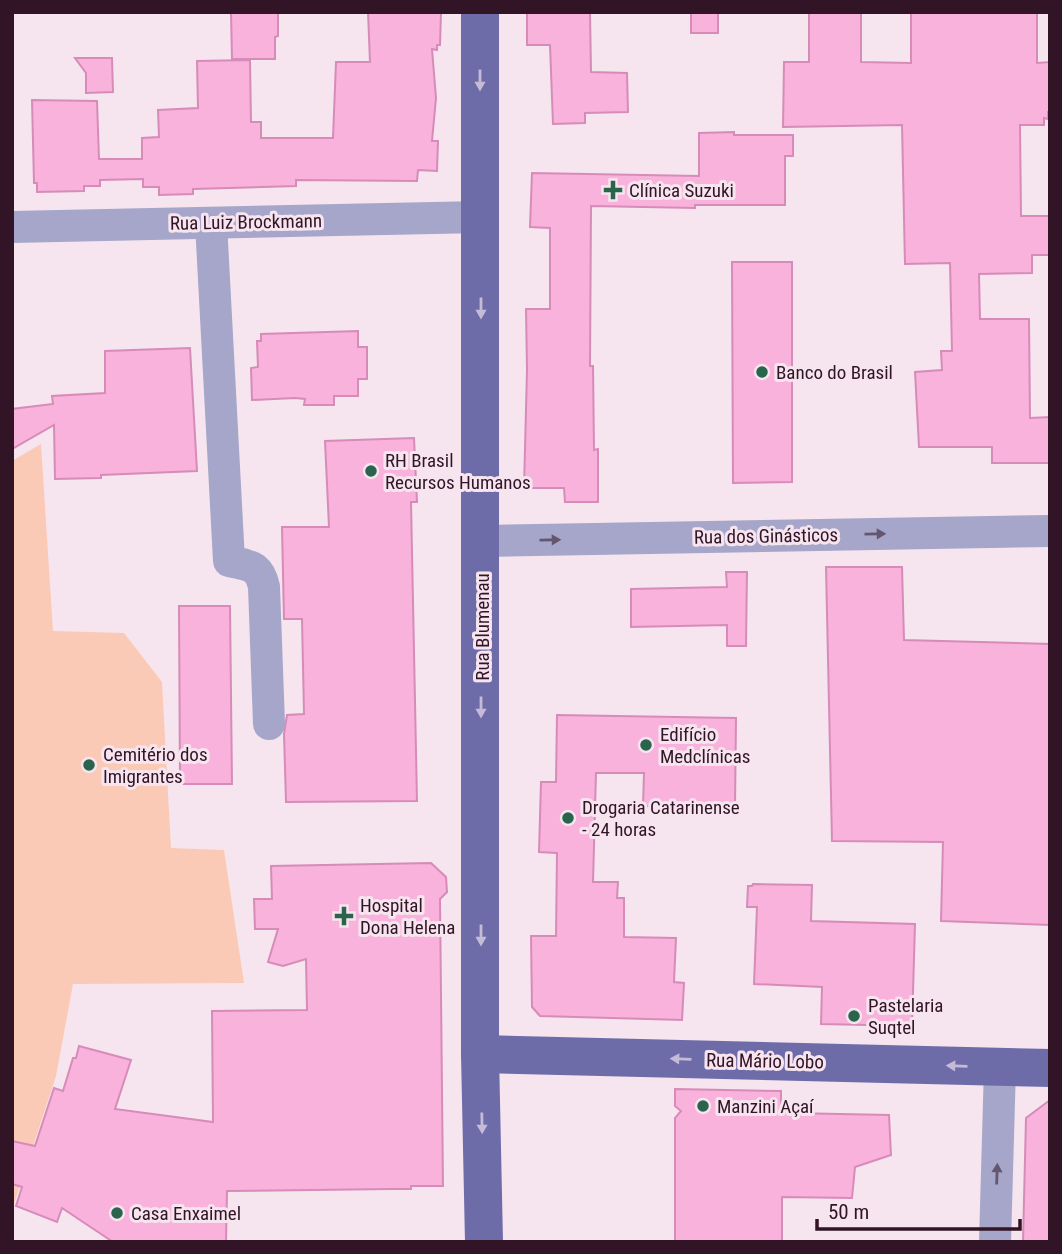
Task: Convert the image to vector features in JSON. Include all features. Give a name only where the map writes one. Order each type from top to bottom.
[{"type":"main road","name":"Rua Blumenau","points":[[480,12],[480,1054],[484,1242]]},
{"type":"main road","name":"Rua Mário Lobo","points":[[480,1054],[1050,1068]]},
{"type":"street","name":"Rua Luiz Brockmann","points":[[12,227],[481,217]]},
{"type":"street","points":[[211,223],[229,561],[254,567],[261,574],[264,587],[269,724]]},
{"type":"street","name":"Rua dos Ginásticos","points":[[482,541],[1050,531]]},
{"type":"street","points":[[995,1242],[1000,1067]]},
{"type":"shaded area","name":"Cemitério dos Imigrantes","points":[[41,444],[53,631],[124,633],[162,682],[171,848],[224,850],[244,983],[73,984],[56,1076],[14,1204],[12,461]]},
{"type":"building","points":[[231,12],[278,12],[275,59],[232,59]]},
{"type":"building","points":[[368,12],[441,12],[440,45],[437,45],[437,50],[432,49],[436,98],[432,141],[438,141],[437,171],[418,170],[417,181],[296,180],[296,186],[193,189],[193,194],[159,195],[159,187],[143,187],[143,179],[100,180],[100,186],[84,186],[84,191],[37,192],[37,183],[34,183],[32,100],[97,101],[99,159],[142,159],[142,138],[159,137],[158,110],[198,108],[197,61],[250,60],[251,122],[261,122],[261,138],[333,138],[336,62],[370,62]]},
{"type":"building","points":[[527,12],[590,12],[591,72],[627,73],[628,112],[585,113],[585,123],[553,124],[550,45],[527,45]]},
{"type":"building","points":[[691,12],[718,12],[718,33],[691,33]]},
{"type":"building","points":[[809,12],[861,12],[861,62],[911,63],[911,12],[1037,12],[1037,63],[1050,62],[1050,112],[1048,119],[1044,118],[1044,125],[1020,125],[1021,216],[1050,216],[1050,255],[1032,255],[1032,273],[979,274],[980,319],[1029,319],[1030,418],[1050,417],[1050,463],[992,463],[992,447],[919,447],[915,372],[942,370],[941,351],[952,351],[950,263],[905,264],[902,125],[783,127],[784,62],[809,62]]},
{"type":"building","points":[[75,58],[112,58],[113,92],[86,93],[86,73]]},
{"type":"building","points":[[734,132],[734,135],[793,135],[793,156],[785,156],[785,205],[695,205],[695,208],[591,206],[590,366],[593,366],[594,450],[598,449],[598,502],[565,502],[564,488],[524,488],[526,309],[550,309],[550,228],[530,227],[532,173],[699,176],[699,133]]},
{"type":"building","name":"Banco do Brasil","points":[[732,262],[792,262],[792,482],[733,483]]},
{"type":"building","points":[[358,331],[358,347],[367,347],[367,379],[358,379],[358,396],[334,396],[334,405],[304,405],[305,399],[295,398],[252,400],[251,368],[258,367],[257,341],[261,341],[261,334]]},
{"type":"building","points":[[190,348],[197,471],[55,479],[54,425],[12,449],[12,409],[53,404],[52,396],[105,393],[105,351]]},
{"type":"building","points":[[414,438],[417,502],[411,502],[417,801],[286,802],[284,734],[287,715],[304,714],[302,619],[284,619],[282,527],[329,527],[325,441]]},
{"type":"building","points":[[826,567],[902,567],[904,640],[1050,644],[1050,925],[941,921],[943,842],[832,841]]},
{"type":"building","points":[[726,572],[747,572],[746,646],[727,646],[727,625],[631,627],[631,589],[727,587]]},
{"type":"building","points":[[179,606],[230,606],[232,784],[180,784]]},
{"type":"building","points":[[557,715],[736,718],[735,807],[643,806],[644,773],[596,773],[593,882],[618,882],[617,898],[624,898],[624,937],[676,938],[674,982],[684,983],[682,1020],[540,1016],[532,1007],[531,936],[556,936],[557,853],[539,852],[541,782],[556,782]]},
{"type":"building","points":[[431,863],[446,877],[447,892],[440,899],[443,1186],[411,1186],[411,1189],[227,1191],[226,1242],[113,1242],[62,1208],[57,1222],[16,1206],[22,1187],[12,1184],[12,1141],[35,1146],[54,1088],[63,1091],[79,1046],[131,1060],[115,1109],[213,1122],[212,1011],[307,1010],[306,959],[283,966],[268,962],[278,929],[255,929],[254,899],[272,899],[271,866]]},
{"type":"building","points":[[812,885],[811,921],[915,924],[912,1026],[821,1024],[822,987],[754,984],[757,907],[747,907],[748,886]]},
{"type":"building","points":[[675,1089],[781,1091],[781,1108],[791,1108],[791,1113],[889,1115],[891,1155],[855,1167],[852,1198],[782,1197],[782,1242],[675,1242],[675,1118],[681,1111],[675,1106]]},
{"type":"building","points":[[1050,1100],[1050,1241],[1023,1241],[1026,1118]]},
{"type":"place","name":"Clínica Suzuki","points":[[613,190]]},
{"type":"place","name":"Banco do Brasil","points":[[762,372]]},
{"type":"place","name":"RH Brasil Recursos Humanos","points":[[371,471]]},
{"type":"place","name":"Edifício Medclínicas","points":[[646,745]]},
{"type":"place","name":"Cemitério dos Imigrantes","points":[[89,765]]},
{"type":"place","name":"Drogaria Catarinense - 24 horas","points":[[568,818]]},
{"type":"place","name":"Hospital Dona Helena","points":[[344,916]]},
{"type":"place","name":"Pastelaria Suqtel","points":[[854,1016]]},
{"type":"place","name":"Manzini Açaí","points":[[703,1106]]},
{"type":"place","name":"Casa Enxaimel","points":[[117,1213]]}]
